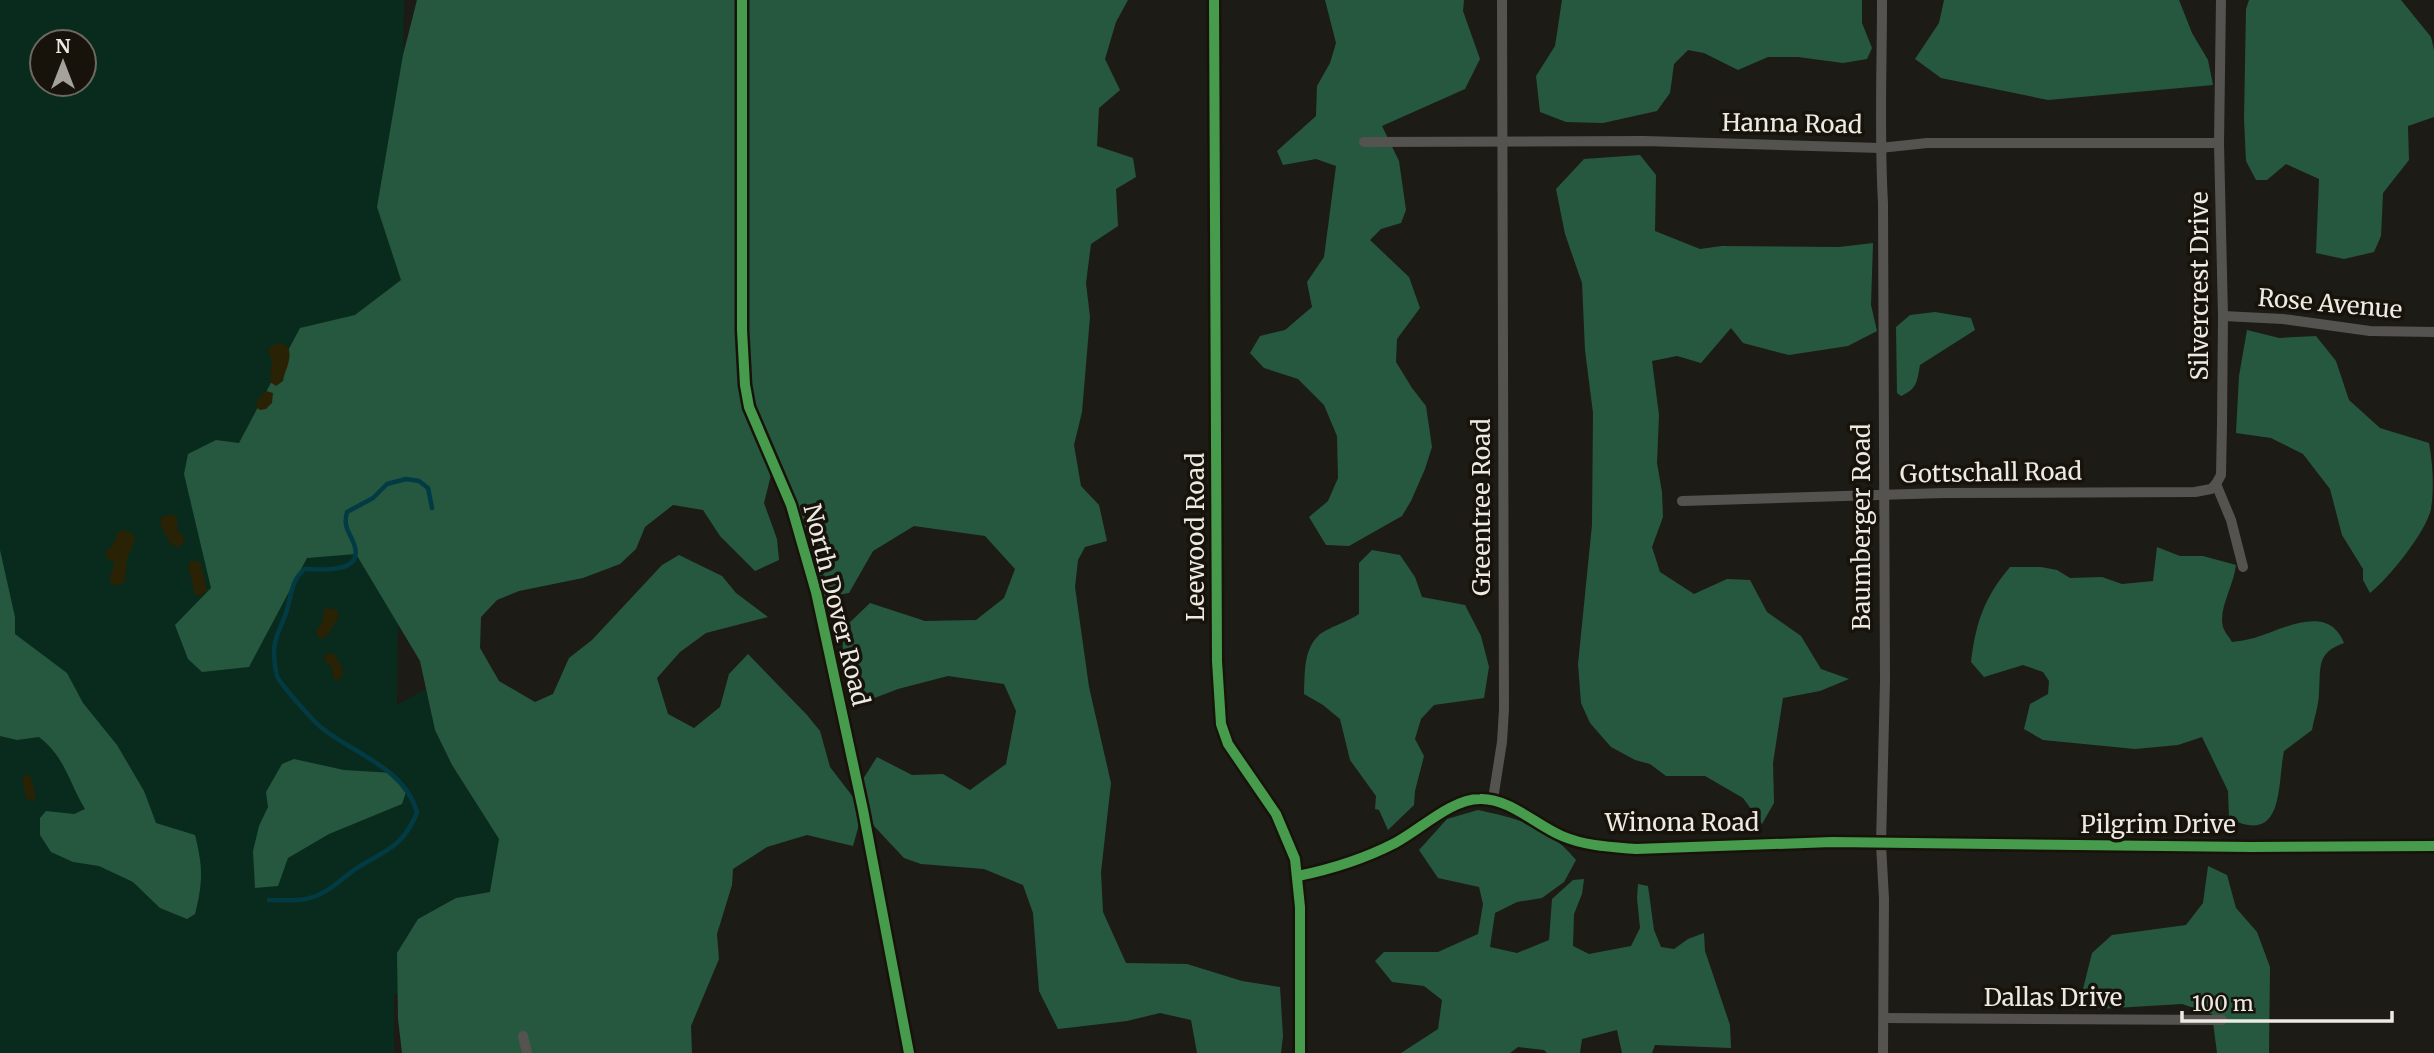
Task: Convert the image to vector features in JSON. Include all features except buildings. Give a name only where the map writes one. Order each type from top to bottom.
[{"type":"street","name":"North Dover Road","points":[[742,0],[741,317],[745,385],[753,418],[774,461],[799,527],[814,581],[863,810],[909,1053]]},
{"type":"street","name":"Leewood Road","points":[[1214,0],[1217,648],[1220,710],[1224,735],[1234,755],[1268,801],[1284,829],[1298,876],[1300,1053]]},
{"type":"street","name":"Greentree Road","points":[[1493,799],[1504,709],[1502,0]]},
{"type":"street","name":"Baumberger Road","points":[[1882,0],[1880,148],[1883,203],[1882,496],[1885,695],[1881,844],[1884,899],[1883,1053]]},
{"type":"street","name":"Silvercrest Drive","points":[[2216,484],[2221,475],[2223,316],[2219,143],[2221,0]]},
{"type":"street","name":"Hanna Road","points":[[1364,142],[1644,141],[1880,148],[1927,143],[2219,143]]},
{"type":"street","name":"Rose Avenue","points":[[2223,316],[2283,318],[2370,331],[2434,332]]},
{"type":"street","points":[[2216,484],[2231,520],[2243,567]]},
{"type":"street","name":"Gottschall Road","points":[[1682,501],[1944,494],[2195,492],[2211,489],[2216,484]]},
{"type":"street","points":[[1298,876],[1353,862],[1397,842],[1462,802],[1477,798],[1493,799]]},
{"type":"street","name":"Winona Road","points":[[1493,799],[1560,835],[1582,843],[1614,848],[1832,842],[1881,844]]},
{"type":"street","name":"Pilgrim Drive","points":[[1881,844],[2434,846]]},
{"type":"street","name":"Dallas Drive","points":[[1884,1018],[2222,1020]]},
{"type":"street","points":[[523,1037],[527,1053]]},
{"type":"green space","points":[[0,0],[404,0],[397,705],[426,689],[435,730],[452,765],[499,839],[491,892],[456,898],[418,919],[398,953],[398,994],[394,994],[394,1053],[0,1053]]},
{"type":"green space","points":[[417,0],[1128,0],[1116,22],[1105,59],[1120,90],[1099,108],[1097,146],[1133,158],[1136,177],[1116,189],[1118,226],[1091,244],[1086,283],[1090,317],[1082,412],[1074,445],[1081,486],[1099,505],[1107,541],[1085,547],[1078,560],[1075,587],[1089,687],[1111,783],[1101,872],[1103,912],[1126,963],[1187,964],[1242,981],[1280,987],[1283,1036],[1281,1053],[1197,1053],[1191,1020],[1160,1013],[1127,1021],[1058,1029],[1039,991],[1033,913],[1023,885],[984,869],[921,864],[904,858],[874,826],[858,787],[877,757],[912,775],[943,774],[970,790],[1006,764],[1016,711],[1004,684],[948,676],[898,689],[864,702],[842,656],[844,628],[870,603],[925,621],[976,620],[1004,598],[1015,569],[985,536],[914,526],[873,551],[849,593],[817,598],[774,463],[764,503],[777,539],[779,560],[755,571],[720,536],[703,510],[673,505],[645,527],[636,549],[620,564],[583,578],[519,591],[497,600],[481,617],[480,648],[499,681],[535,702],[553,694],[569,658],[592,640],[662,565],[679,555],[722,576],[736,593],[768,617],[706,633],[680,652],[657,678],[668,714],[694,728],[720,707],[729,674],[748,654],[820,731],[830,767],[863,810],[853,846],[807,835],[767,847],[733,869],[732,885],[717,934],[719,959],[691,1026],[692,1053],[402,1053],[398,1019],[397,953],[418,919],[456,898],[490,892],[499,839],[452,765],[435,730],[420,661],[356,554],[307,558],[249,667],[202,672],[188,659],[175,625],[211,588],[184,474],[188,454],[216,440],[239,443],[300,328],[355,315],[401,280],[377,207],[403,55]]},
{"type":"green space","points":[[1325,0],[1464,0],[1463,11],[1480,59],[1465,89],[1382,126],[1399,161],[1406,210],[1401,223],[1381,229],[1370,240],[1409,277],[1420,308],[1397,339],[1396,362],[1426,406],[1432,447],[1425,469],[1402,516],[1349,546],[1326,545],[1309,517],[1328,501],[1338,478],[1337,436],[1324,405],[1298,379],[1264,368],[1250,353],[1260,336],[1285,330],[1312,307],[1307,282],[1324,257],[1336,166],[1316,159],[1283,165],[1277,151],[1316,116],[1317,86],[1330,63],[1336,43]]},
{"type":"green space","points":[[1562,0],[1862,0],[1862,23],[1872,48],[1867,59],[1843,63],[1798,57],[1768,57],[1738,70],[1704,53],[1688,50],[1674,64],[1670,93],[1657,111],[1603,123],[1566,122],[1540,112],[1536,76],[1555,46]]},
{"type":"green space","points":[[1944,0],[2179,0],[2192,33],[2208,60],[2213,85],[2048,100],[1941,78],[1915,59],[1939,23]]},
{"type":"green space","points":[[2249,0],[2401,0],[2431,37],[2434,50],[2434,117],[2408,126],[2409,160],[2383,193],[2381,236],[2374,252],[2344,259],[2316,253],[2319,179],[2286,164],[2267,180],[2256,180],[2246,161],[2246,9]]},
{"type":"green space","points":[[1640,155],[1656,175],[1655,231],[1700,249],[1722,246],[1839,247],[1873,243],[1871,305],[1877,331],[1848,346],[1789,355],[1743,343],[1731,328],[1701,363],[1677,356],[1652,361],[1659,415],[1657,463],[1663,517],[1652,547],[1660,572],[1694,594],[1727,579],[1750,580],[1767,612],[1801,636],[1821,669],[1849,679],[1820,691],[1783,698],[1773,763],[1774,803],[1762,824],[1743,798],[1705,776],[1666,776],[1650,764],[1635,760],[1611,747],[1590,723],[1581,703],[1578,664],[1592,525],[1593,413],[1585,350],[1582,283],[1565,234],[1556,189],[1584,159]]},
{"type":"green space","points":[[1935,312],[1971,318],[1975,330],[1920,365],[1915,384],[1901,396],[1897,393],[1896,327],[1910,315]]},
{"type":"green space","points":[[2247,330],[2279,338],[2316,336],[2336,361],[2349,400],[2380,428],[2429,443],[2433,485],[2428,519],[2406,554],[2370,593],[2363,580],[2363,569],[2342,535],[2330,489],[2303,454],[2271,438],[2236,433],[2239,376]]},
{"type":"green space","points":[[2157,547],[2180,556],[2203,556],[2236,565],[2222,620],[2232,642],[2254,638],[2291,625],[2316,621],[2337,631],[2344,643],[2324,656],[2312,730],[2284,751],[2275,808],[2269,818],[2260,824],[2247,825],[2229,818],[2228,791],[2202,737],[2178,745],[2135,749],[2043,740],[2024,729],[2030,704],[2048,694],[2049,681],[2043,672],[2023,665],[1984,677],[1971,662],[1983,611],[1994,589],[2010,567],[2041,567],[2057,570],[2070,578],[2102,577],[2122,584],[2153,581]]},
{"type":"green space","points":[[0,550],[15,617],[15,634],[67,673],[83,703],[117,745],[144,791],[156,823],[195,835],[200,856],[201,883],[195,914],[187,919],[160,908],[133,882],[99,866],[73,862],[51,852],[40,835],[40,818],[46,811],[74,814],[85,809],[61,762],[39,737],[17,740],[0,736]]},
{"type":"green space","points":[[1372,550],[1400,555],[1415,577],[1422,597],[1465,605],[1481,636],[1489,667],[1484,698],[1434,705],[1421,719],[1415,739],[1424,756],[1414,805],[1388,830],[1379,810],[1375,809],[1376,796],[1350,760],[1340,719],[1304,694],[1306,663],[1314,641],[1322,633],[1359,614],[1359,563]]},
{"type":"green space","points":[[294,759],[344,770],[393,773],[406,792],[402,804],[329,834],[288,858],[278,886],[255,888],[253,851],[259,826],[268,807],[266,792],[282,764]]},
{"type":"green space","points":[[1478,810],[1520,821],[1544,832],[1576,860],[1564,882],[1542,898],[1517,902],[1495,913],[1490,947],[1517,953],[1549,940],[1552,899],[1573,880],[1584,879],[1582,894],[1574,914],[1573,946],[1589,954],[1631,946],[1640,928],[1638,884],[1648,886],[1654,930],[1661,947],[1674,949],[1688,939],[1704,933],[1705,951],[1730,1025],[1731,1048],[1655,1045],[1652,1053],[1622,1053],[1617,1030],[1582,1039],[1580,1053],[1547,1053],[1544,1050],[1518,1047],[1510,1053],[1401,1053],[1438,1029],[1442,1000],[1424,986],[1392,982],[1375,961],[1384,952],[1438,952],[1478,934],[1483,904],[1479,887],[1438,878],[1419,850],[1447,819]]},
{"type":"green space","points":[[2208,866],[2227,875],[2236,908],[2257,932],[2270,967],[2269,1053],[2217,1053],[2212,1014],[2182,1004],[2098,1009],[2083,989],[2092,953],[2112,935],[2186,925],[2203,903]]},
{"type":"sand","points":[[280,343],[288,347],[290,356],[283,381],[276,386],[270,382],[272,361],[268,351],[271,346]]},
{"type":"sand","points":[[266,391],[273,393],[272,403],[266,409],[260,410],[256,407],[258,399]]},
{"type":"sand","points":[[170,514],[177,517],[177,529],[185,540],[180,547],[171,545],[160,524],[162,517]]},
{"type":"sand","points":[[125,530],[132,533],[135,541],[127,558],[125,582],[117,586],[110,582],[115,563],[105,554],[118,532]]},
{"type":"sand","points":[[191,560],[201,563],[207,591],[200,596],[195,595],[188,565]]},
{"type":"sand","points":[[324,610],[337,610],[339,616],[328,635],[322,639],[316,632],[322,622]]},
{"type":"sand","points":[[328,653],[334,654],[342,667],[343,675],[338,681],[333,678],[332,667],[324,661]]},
{"type":"sand","points":[[26,774],[31,777],[36,797],[33,801],[26,798],[22,777]]},
{"type":"waterway","points":[[269,900],[302,900],[324,892],[398,842],[417,813],[411,798],[391,774],[323,729],[284,687],[277,676],[274,649],[292,589],[300,573],[305,569],[340,568],[353,560],[356,553],[346,525],[347,512],[373,498],[387,484],[406,479],[419,481],[428,488],[432,508]]},
{"type":"cycle path","points":[[742,0],[742,330],[745,385],[749,407],[791,505],[816,592],[863,810],[909,1053]]},
{"type":"cycle path","points":[[1214,0],[1217,661],[1221,724],[1228,744],[1276,814],[1295,859],[1300,907],[1300,1053]]},
{"type":"cycle path","points":[[1298,876],[1372,854],[1395,843],[1447,809],[1469,800],[1480,799],[1512,807],[1552,831],[1580,842],[1636,849],[1832,842],[2251,847],[2434,846]]}]
